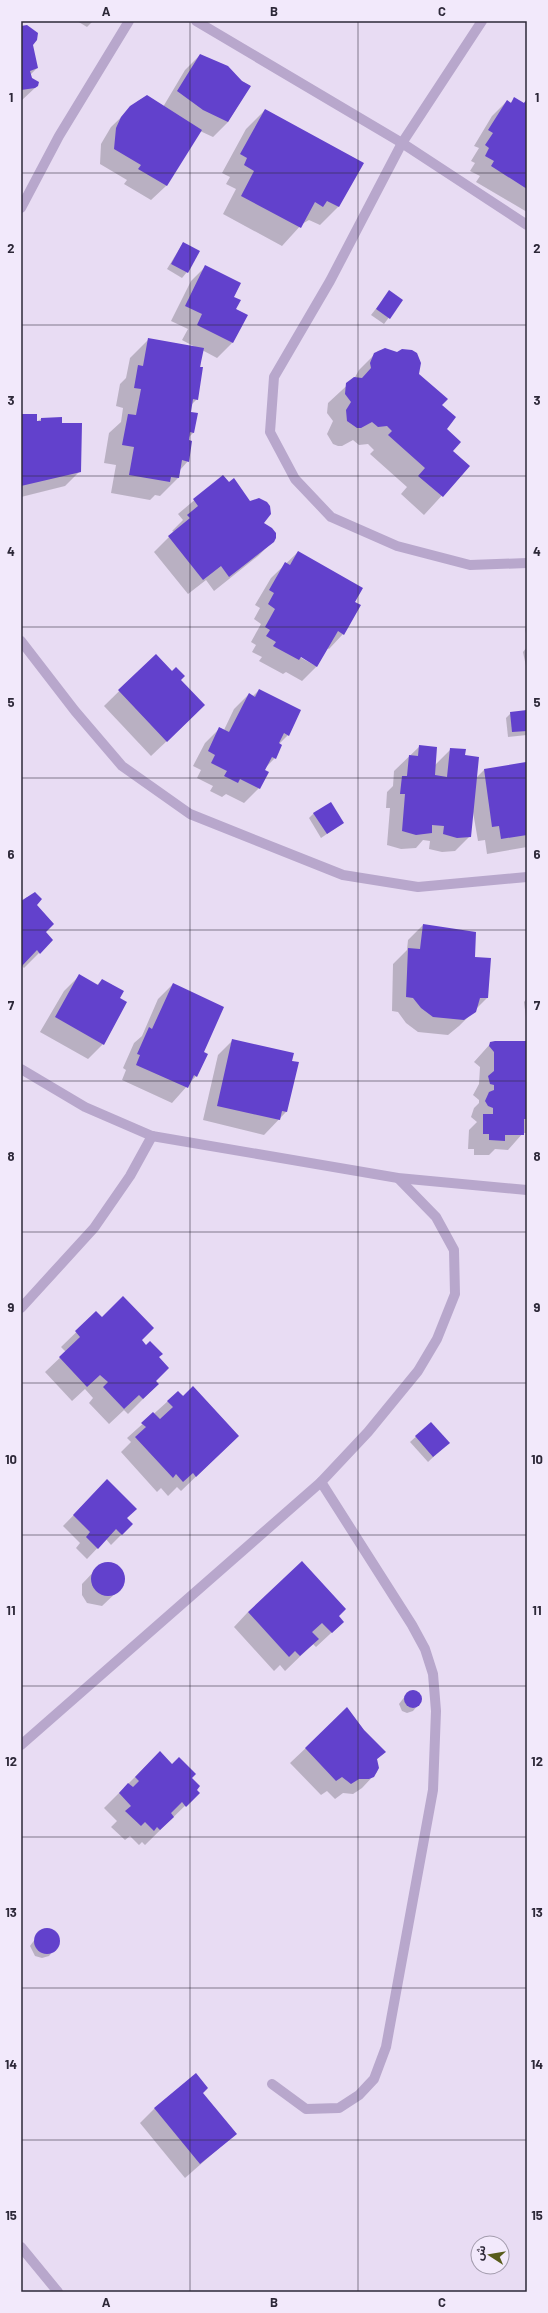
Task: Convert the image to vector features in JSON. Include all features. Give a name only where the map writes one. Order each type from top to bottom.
[{"type":"street","points":[[21,208],[59,136],[129,21]]},
{"type":"street","points":[[196,21],[402,143],[527,225]]},
{"type":"street","points":[[482,21],[402,143],[330,281],[274,377],[270,432],[295,479],[331,517],[397,546],[470,565],[527,563]]},
{"type":"street","points":[[21,641],[75,711],[122,766],[190,814],[342,875],[418,887],[527,876]]},
{"type":"street","points":[[21,1069],[85,1107],[152,1136],[398,1178],[527,1190]]},
{"type":"street","points":[[21,1308],[94,1228],[130,1176],[152,1136]]},
{"type":"street","points":[[21,1745],[321,1482],[368,1432],[418,1371],[437,1339],[455,1294],[454,1250],[436,1217],[398,1178]]},
{"type":"street","points":[[272,2084],[306,2109],[339,2108],[359,2095],[374,2079],[386,2047],[433,1790],[436,1711],[433,1674],[425,1649],[400,1603],[321,1482]]},
{"type":"street","points":[[21,2247],[58,2292]]},
{"type":"building","points":[[27,25],[38,33],[37,40],[33,45],[38,68],[30,71],[32,78],[39,82],[38,86],[35,88],[21,90],[21,26]]},
{"type":"building","points":[[200,54],[228,66],[242,81],[251,86],[228,122],[203,110],[177,91]]},
{"type":"building","points":[[147,95],[202,130],[167,186],[138,169],[141,165],[114,149],[116,128],[121,117],[130,106]]},
{"type":"building","points":[[514,97],[524,103],[527,99],[527,189],[491,166],[494,161],[485,156],[489,148],[485,145],[493,133],[488,130],[507,100],[511,103]]},
{"type":"building","points":[[265,109],[364,163],[339,207],[327,201],[323,207],[315,202],[301,228],[241,196],[254,171],[244,165],[247,158],[240,154]]},
{"type":"building","points":[[183,242],[200,251],[188,273],[171,264]]},
{"type":"building","points":[[205,265],[241,283],[234,297],[241,300],[236,309],[248,315],[233,343],[197,325],[202,314],[185,306]]},
{"type":"building","points":[[389,290],[403,300],[390,319],[376,309]]},
{"type":"building","points":[[148,338],[204,348],[200,367],[203,367],[198,400],[193,399],[191,412],[198,413],[194,433],[190,432],[189,440],[192,441],[189,462],[182,460],[179,478],[171,477],[170,482],[129,475],[134,447],[122,445],[128,414],[136,415],[141,389],[134,388],[138,365],[143,366]]},
{"type":"building","points":[[385,348],[397,352],[402,349],[412,350],[417,353],[421,363],[419,374],[448,399],[442,405],[456,417],[447,429],[461,442],[453,451],[470,466],[443,497],[418,476],[425,468],[388,435],[392,431],[387,426],[378,427],[372,422],[361,428],[357,428],[347,421],[346,410],[351,402],[345,394],[346,383],[354,377],[362,378],[371,368],[370,363],[374,353]]},
{"type":"building","points":[[21,414],[37,414],[37,421],[41,421],[41,418],[62,417],[62,423],[82,423],[81,472],[21,486]]},
{"type":"building","points":[[223,475],[229,482],[234,478],[250,501],[259,498],[267,502],[270,506],[271,514],[264,523],[272,528],[276,533],[276,538],[274,542],[229,577],[221,566],[203,580],[168,536],[190,518],[187,515],[198,506],[193,499]]},
{"type":"building","points":[[298,551],[363,588],[355,602],[361,605],[344,635],[338,631],[317,667],[301,657],[299,660],[273,646],[276,642],[266,636],[270,630],[265,627],[275,609],[268,604],[274,593],[269,590],[285,562],[290,565]]},
{"type":"building","points":[[156,654],[172,671],[176,667],[185,676],[181,680],[205,705],[167,742],[118,690]]},
{"type":"building","points":[[259,689],[301,710],[289,736],[284,733],[279,743],[282,745],[276,759],[272,757],[265,770],[269,772],[260,789],[240,779],[238,783],[224,776],[227,771],[211,763],[215,755],[208,751],[219,727],[229,732],[249,693],[255,697]]},
{"type":"building","points":[[527,710],[527,731],[512,732],[510,712]]},
{"type":"building","points":[[419,745],[437,747],[435,775],[447,777],[450,748],[466,749],[465,755],[479,757],[471,837],[457,838],[443,834],[444,826],[432,825],[432,833],[416,835],[402,831],[405,794],[400,794],[402,776],[407,776],[409,755],[418,756]]},
{"type":"building","points":[[526,762],[527,835],[501,839],[499,826],[492,827],[484,769]]},
{"type":"building","points":[[331,802],[344,823],[327,834],[313,813]]},
{"type":"building","points":[[35,892],[42,899],[37,905],[54,924],[46,932],[53,940],[40,954],[37,950],[21,967],[21,901]]},
{"type":"building","points":[[423,924],[476,932],[475,957],[491,958],[488,998],[480,998],[476,1012],[464,1020],[433,1017],[421,1008],[413,998],[406,997],[408,948],[420,949]]},
{"type":"building","points":[[79,974],[98,985],[102,979],[124,991],[120,998],[127,1002],[104,1045],[55,1017]]},
{"type":"building","points":[[173,983],[224,1007],[204,1052],[208,1054],[197,1077],[194,1075],[188,1088],[136,1065],[140,1055],[137,1054],[149,1027],[152,1029]]},
{"type":"building","points":[[232,1039],[294,1053],[292,1061],[299,1062],[287,1112],[282,1111],[280,1120],[217,1106]]},
{"type":"building","points":[[527,1041],[527,1119],[524,1119],[524,1135],[505,1135],[505,1141],[489,1140],[489,1134],[483,1134],[483,1114],[493,1114],[493,1108],[488,1106],[485,1101],[489,1092],[494,1090],[494,1085],[490,1084],[488,1076],[494,1071],[494,1052],[489,1046],[490,1042]]},
{"type":"building","points":[[123,1296],[154,1328],[142,1340],[146,1345],[150,1341],[163,1354],[159,1357],[169,1368],[156,1381],[159,1384],[143,1399],[139,1395],[124,1409],[103,1387],[108,1382],[100,1375],[87,1387],[59,1357],[80,1337],[75,1331],[96,1311],[102,1317]]},
{"type":"building","points":[[193,1386],[239,1436],[196,1477],[193,1473],[183,1482],[176,1474],[173,1478],[135,1437],[146,1427],[141,1423],[153,1412],[160,1419],[173,1407],[167,1401],[178,1391],[183,1396]]},
{"type":"building","points":[[431,1422],[450,1443],[433,1457],[415,1436]]},
{"type":"building","points":[[107,1479],[137,1509],[127,1518],[133,1524],[122,1535],[116,1529],[98,1549],[86,1537],[90,1532],[73,1515]]},
{"type":"building","points":[[302,1561],[346,1609],[339,1616],[344,1622],[332,1633],[322,1623],[312,1632],[319,1639],[300,1656],[295,1651],[289,1657],[248,1612]]},
{"type":"building","points":[[108,1562],[114,1563],[120,1567],[124,1573],[124,1585],[120,1591],[114,1595],[108,1596],[102,1595],[96,1591],[92,1585],[91,1579],[92,1573],[96,1567],[102,1563]]},
{"type":"building","points":[[409,1690],[417,1690],[422,1695],[420,1706],[417,1708],[409,1708],[404,1703],[404,1695]]},
{"type":"building","points":[[347,1707],[364,1730],[386,1752],[377,1759],[379,1768],[374,1777],[369,1779],[359,1779],[351,1784],[342,1777],[336,1781],[305,1748]]},
{"type":"building","points":[[160,1751],[172,1764],[179,1757],[196,1774],[192,1778],[200,1786],[197,1790],[200,1793],[186,1807],[182,1802],[171,1813],[174,1817],[160,1830],[157,1827],[154,1831],[145,1822],[141,1826],[125,1811],[131,1806],[119,1793],[128,1783],[133,1787],[139,1781],[135,1777]]},
{"type":"building","points":[[47,1928],[56,1932],[60,1941],[56,1950],[47,1954],[38,1950],[34,1941],[38,1932]]},
{"type":"building","points":[[196,2073],[208,2088],[203,2093],[237,2134],[200,2164],[154,2108]]}]
